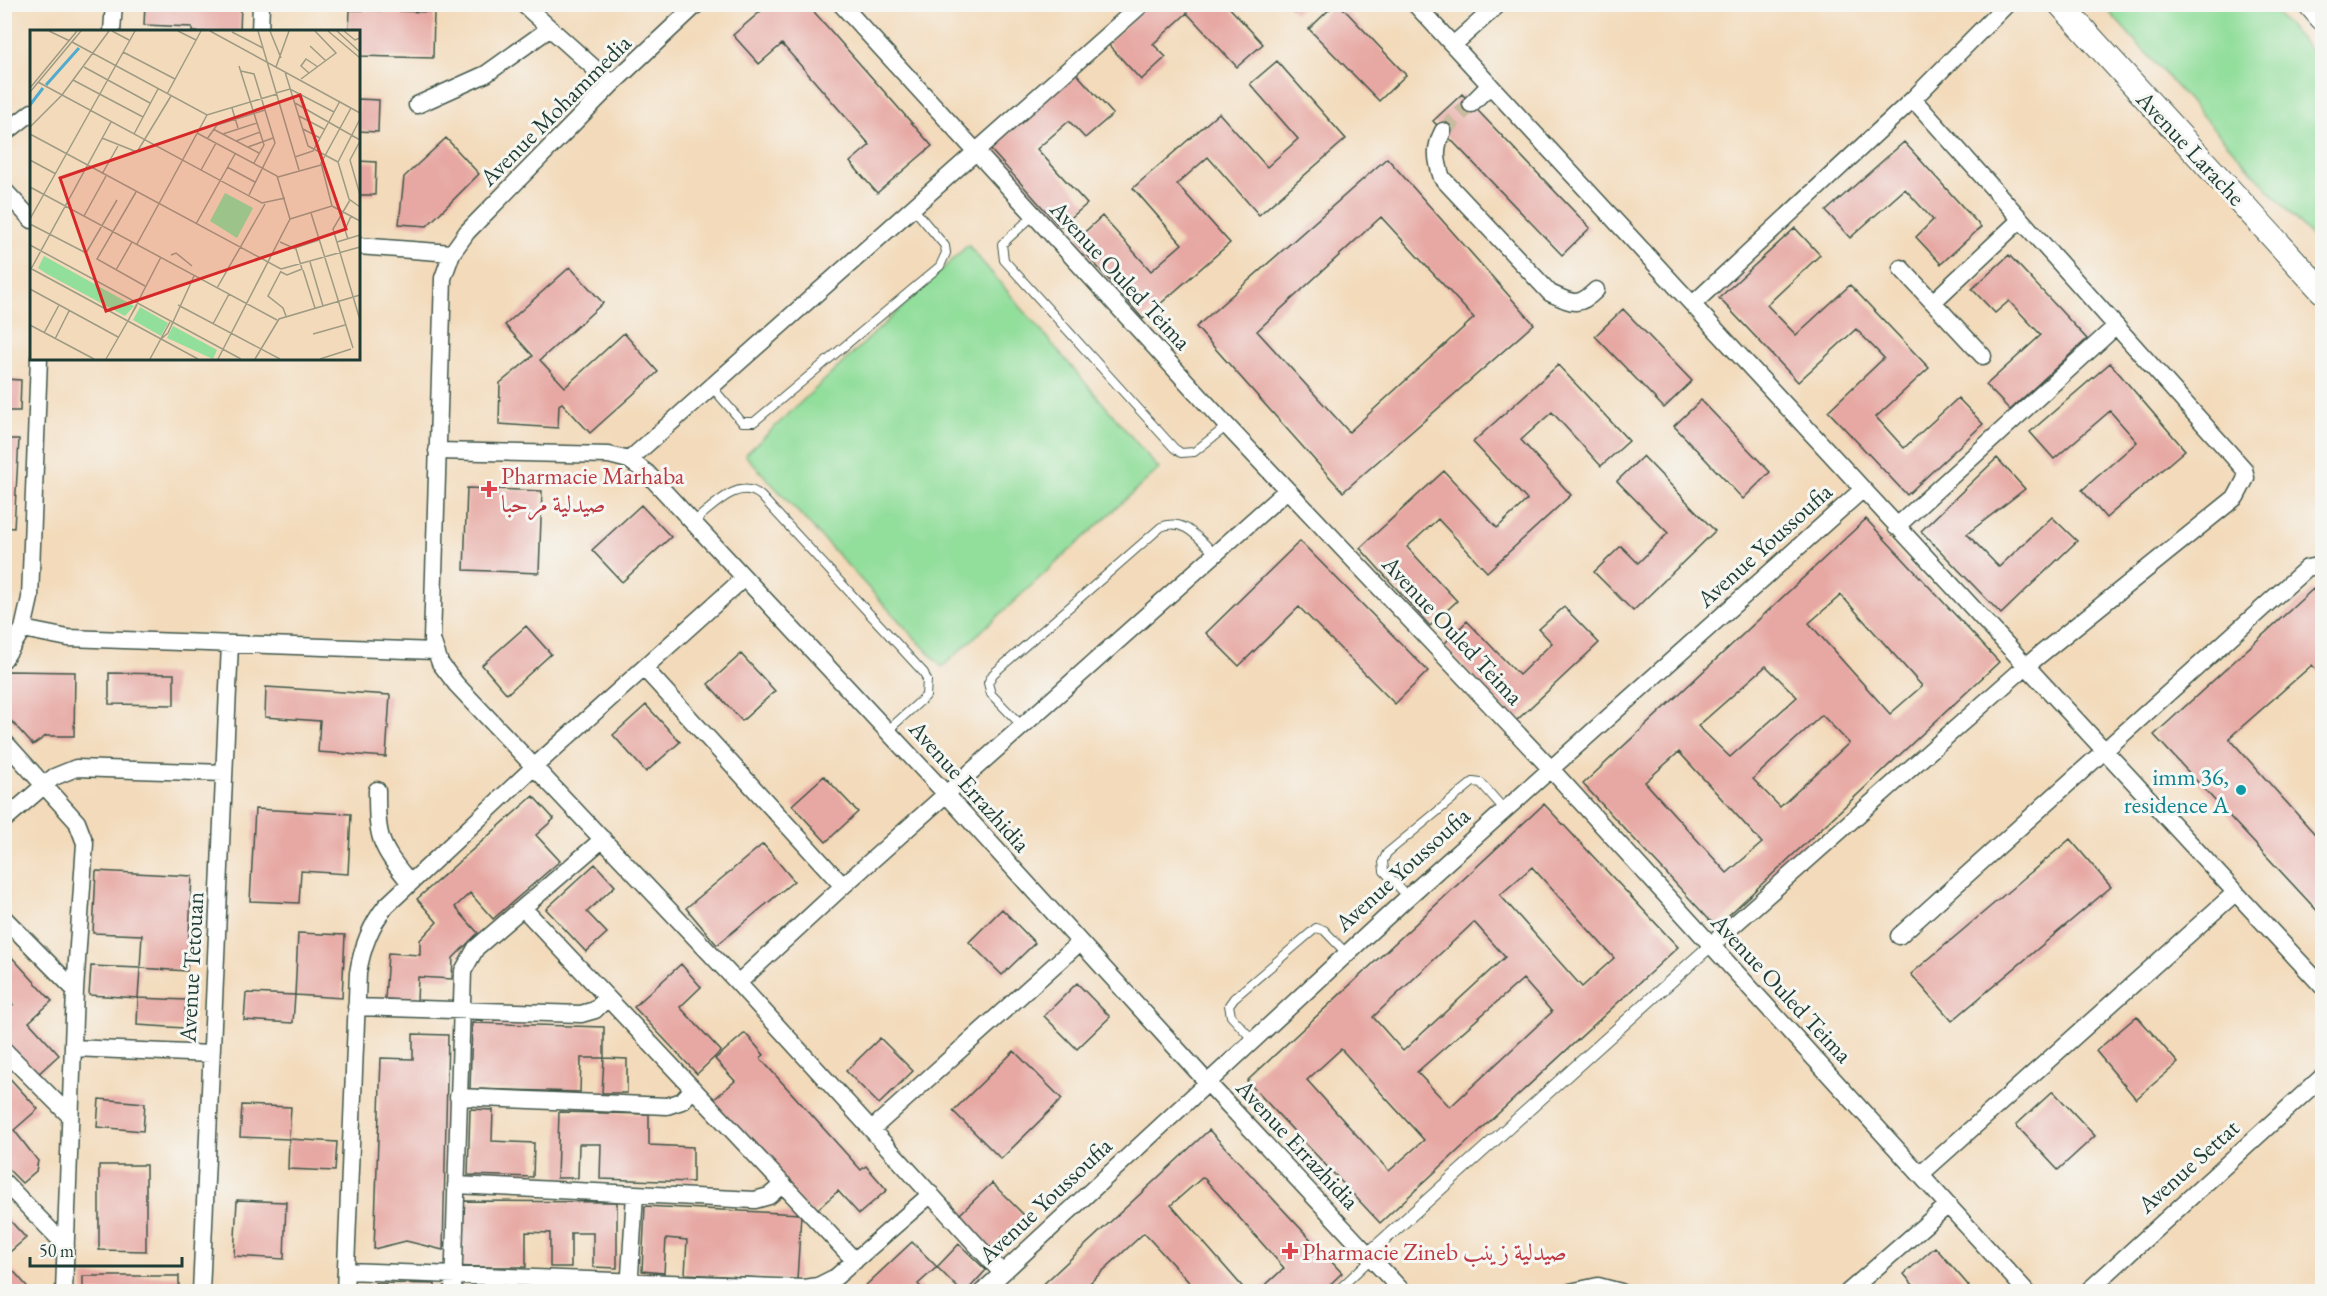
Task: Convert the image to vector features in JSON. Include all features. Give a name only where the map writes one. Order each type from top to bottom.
[{"type":"main road","name":"Avenue Larache","points":[[2060,4],[2322,291]]},
{"type":"main road","points":[[2310,4],[2322,18]]},
{"type":"street","points":[[112,30],[114,4]]},
{"type":"street","points":[[260,30],[261,4]]},
{"type":"street","points":[[522,4],[612,84]]},
{"type":"street","name":"Avenue Mohammedia","points":[[452,252],[467,232],[612,84],[697,4]]},
{"type":"street","name":"Avenue Ouled Teima","points":[[841,4],[1227,426],[1550,768],[2027,1292]]},
{"type":"street","points":[[629,460],[1142,4]]},
{"type":"street","points":[[1415,4],[1637,248],[1693,304],[1896,527],[2322,986]]},
{"type":"street","points":[[1453,45],[1499,4]]},
{"type":"street","points":[[1693,304],[1912,99],[2007,4]]},
{"type":"street","points":[[417,105],[486,74],[549,28]]},
{"type":"street","points":[[1471,104],[1490,85]]},
{"type":"street","points":[[1370,1256],[1710,946],[2026,666],[2236,497],[2246,478],[2244,469],[1912,99]]},
{"type":"street","points":[[4,134],[30,114]]},
{"type":"street","points":[[1443,131],[1437,142],[1436,159],[1442,178],[1550,293],[1572,303],[1585,302],[1596,290]]},
{"type":"street","points":[[4,190],[30,218]]},
{"type":"street","points":[[1933,302],[2020,220]]},
{"type":"street","points":[[360,246],[452,252],[443,278],[430,629],[435,651],[447,674],[738,983],[1002,1273]]},
{"type":"street","points":[[1901,268],[1983,356]]},
{"type":"street","points":[[1896,527],[2115,327]]},
{"type":"street","points":[[4,659],[23,629],[30,598],[39,360]]},
{"type":"street","name":"Avenue Errazhidia","points":[[437,452],[609,455],[629,460],[647,472],[946,794],[1206,1082],[1403,1292]]},
{"type":"street","points":[[738,983],[843,885],[1287,490]]},
{"type":"street","name":"Avenue Youssoufia","points":[[982,1292],[1252,1039],[1504,809],[1862,490]]},
{"type":"street","points":[[1899,936],[2307,568],[2322,565]]},
{"type":"street","points":[[345,1292],[356,1007],[358,973],[365,942],[386,906],[535,766],[744,578]]},
{"type":"street","points":[[23,629],[56,637],[435,651]]},
{"type":"street","name":"Avenue Tetouan","points":[[201,1292],[230,644]]},
{"type":"street","points":[[644,668],[843,885]]},
{"type":"street","points":[[4,741],[45,784],[83,833],[84,854],[75,990],[64,1292]]},
{"type":"street","points":[[4,820],[45,784],[64,771],[76,768],[224,773]]},
{"type":"street","points":[[377,790],[377,823],[382,845],[410,883]]},
{"type":"street","points":[[453,1283],[463,971],[471,955],[603,839]]},
{"type":"street","points":[[1921,1174],[2236,892]]},
{"type":"street","points":[[523,908],[855,1261]]},
{"type":"street","points":[[4,918],[75,990]]},
{"type":"street","points":[[872,1129],[1079,943]]},
{"type":"street","points":[[356,1007],[580,1014],[595,1010],[607,998]]},
{"type":"street","points":[[73,1048],[211,1054]]},
{"type":"street","points":[[4,1050],[70,1116]]},
{"type":"street","name":"Avenue Settat","points":[[2087,1292],[2322,1077]]},
{"type":"street","points":[[458,1097],[667,1106],[682,1101],[693,1089]]},
{"type":"street","points":[[4,1182],[66,1246]]},
{"type":"street","points":[[456,1185],[755,1200],[769,1196],[783,1184]]},
{"type":"street","points":[[629,1287],[635,1194]]},
{"type":"street","points":[[346,1271],[453,1283],[805,1288],[828,1282],[931,1194]]},
{"type":"street","points":[[1848,1292],[1948,1204]]},
{"type":"street","points":[[1570,1292],[1598,1286],[1621,1292]]},
{"type":"lane","points":[[711,386],[742,422],[754,422],[940,266],[946,253],[945,246],[913,208]]},
{"type":"lane","points":[[1034,215],[1002,244],[1004,260],[1174,448],[1185,454],[1194,452],[1227,426]]},
{"type":"lane","points":[[693,522],[740,488],[756,492],[776,512],[924,673],[927,680],[926,696],[887,731]]},
{"type":"lane","points":[[1022,726],[991,693],[988,683],[993,674],[1161,527],[1177,524],[1188,528],[1215,554]]},
{"type":"lane","points":[[1408,897],[1384,870],[1383,861],[1387,853],[1473,782],[1481,783],[1504,809]]},
{"type":"lane","points":[[1252,1039],[1231,1016],[1229,1005],[1234,998],[1316,928],[1324,930],[1346,953]]},
{"type":"lane","points":[[1336,1292],[1370,1256]]},
{"type":"green space","points":[[2103,5],[2269,5],[2322,63],[2322,249]]},
{"type":"green space","points":[[968,245],[1159,469],[942,667],[745,455]]},
{"type":"building","points":[[145,4],[241,4],[240,30],[192,30],[192,27],[144,25]]},
{"type":"building","points":[[1149,4],[1226,4],[1263,44],[1237,67],[1187,13],[1153,44],[1166,57],[1141,80],[1107,43]]},
{"type":"building","points":[[1287,4],[1305,4],[1295,13]]},
{"type":"building","points":[[1335,4],[1339,4],[1406,75],[1379,101],[1309,29]]},
{"type":"building","points":[[768,5],[808,5],[932,146],[877,193],[850,162],[870,145],[782,44],[759,64],[733,35]]},
{"type":"building","points":[[350,10],[434,12],[433,58],[360,56],[360,30],[349,30]]},
{"type":"building","points":[[1277,61],[1346,139],[1259,215],[1208,157],[1177,184],[1230,243],[1143,319],[1075,241],[1102,216],[1151,271],[1182,244],[1133,188],[1219,113],[1267,167],[1298,139],[1250,84]]},
{"type":"building","points":[[1076,73],[1113,114],[1085,138],[1069,121],[1037,149],[1087,204],[1060,227],[990,149]]},
{"type":"building","points":[[1462,94],[1590,228],[1562,255],[1433,121]]},
{"type":"building","points":[[360,99],[379,100],[378,132],[360,131]]},
{"type":"building","points":[[446,138],[479,174],[427,226],[399,224],[404,177]]},
{"type":"building","points":[[1904,142],[1981,227],[1941,264],[1916,237],[1933,220],[1905,189],[1850,238],[1826,211]]},
{"type":"building","points":[[1387,158],[1534,324],[1343,492],[1196,327]],"holes":[[[1381,217],[1474,318],[1349,432],[1257,331]]]},
{"type":"building","points":[[360,161],[376,162],[375,195],[360,195]]},
{"type":"building","points":[[1795,228],[1820,255],[1767,305],[1796,335],[1850,285],[1929,368],[1876,417],[1904,448],[1958,398],[1983,424],[1907,495],[1828,411],[1884,358],[1856,329],[1798,382],[1719,298]]},
{"type":"building","points":[[2009,255],[2087,339],[2010,410],[1986,385],[2041,335],[2009,301],[1995,313],[1972,289]]},
{"type":"building","points":[[570,267],[603,303],[540,360],[565,387],[624,333],[658,372],[590,433],[562,403],[559,405],[558,428],[499,424],[500,383],[533,356],[505,325]]},
{"type":"building","points":[[1623,309],[1692,381],[1664,408],[1595,336]]},
{"type":"building","points":[[2110,363],[2185,450],[2106,518],[2082,490],[2137,442],[2110,411],[2054,459],[2030,432]]},
{"type":"building","points":[[1558,365],[1629,441],[1601,466],[1552,412],[1521,440],[1571,495],[1487,572],[1438,519],[1407,547],[1457,601],[1430,626],[1360,548],[1444,471],[1497,528],[1527,500],[1473,442]]},
{"type":"building","points":[[4,379],[21,380],[20,411],[4,411]]},
{"type":"building","points":[[1701,400],[1770,472],[1743,499],[1674,426]]},
{"type":"building","points":[[4,439],[19,439],[14,528],[4,527]]},
{"type":"building","points":[[1643,456],[1715,531],[1633,611],[1594,572],[1621,546],[1638,563],[1668,533],[1617,481]]},
{"type":"building","points":[[1997,458],[2025,489],[1967,534],[1999,567],[2052,517],[2077,541],[2001,614],[1921,531]]},
{"type":"building","points":[[467,488],[542,491],[539,573],[464,570]]},
{"type":"building","points":[[641,505],[671,537],[622,582],[592,550]]},
{"type":"building","points":[[1866,519],[1999,662],[1716,927],[1583,784]],"holes":[[[1841,595],[1922,686],[1890,714],[1809,623]],[[1766,666],[1797,697],[1730,757],[1698,726]],[[1822,715],[1849,743],[1780,807],[1753,779]],[[1679,752],[1762,843],[1727,873],[1645,782]]]},
{"type":"building","points":[[1300,541],[1428,671],[1395,704],[1299,607],[1239,666],[1206,633]]},
{"type":"building","name":"imm 36, residence A","points":[[2313,589],[2322,600],[2322,676],[2312,665],[2229,738],[2322,842],[2322,916],[2154,735]]},
{"type":"building","points":[[1564,607],[1599,643],[1516,721],[1443,645],[1467,621],[1519,675],[1552,643],[1539,629]]},
{"type":"building","points":[[526,626],[551,654],[507,694],[482,665]]},
{"type":"building","points":[[741,654],[775,691],[742,721],[708,684]]},
{"type":"building","points":[[9,671],[75,672],[74,736],[46,736],[33,745],[4,713],[4,676]]},
{"type":"building","points":[[109,673],[174,674],[174,705],[109,704]]},
{"type":"building","points":[[266,687],[390,695],[386,757],[318,752],[320,721],[265,717]]},
{"type":"building","points":[[646,705],[680,742],[646,772],[613,735]]},
{"type":"building","points":[[824,776],[858,812],[826,842],[792,805]]},
{"type":"building","points":[[533,796],[554,819],[536,835],[560,861],[493,919],[470,893],[455,907],[478,933],[453,958],[452,979],[418,977],[417,1001],[385,999],[388,953],[420,955],[420,940],[437,922],[417,899]]},
{"type":"building","points":[[1544,804],[1678,947],[1380,1223],[1247,1081]],"holes":[[[1532,867],[1614,958],[1582,987],[1500,895]],[[1474,922],[1505,957],[1403,1051],[1373,1017]],[[1523,979],[1552,1012],[1450,1107],[1417,1072]],[[1341,1049],[1424,1140],[1389,1171],[1307,1080]]]},
{"type":"building","points":[[255,809],[351,814],[348,874],[301,871],[299,903],[250,901]]},
{"type":"building","points":[[2070,839],[2111,887],[1952,1021],[1911,974]]},
{"type":"building","points":[[763,844],[794,881],[717,945],[686,908]]},
{"type":"building","points":[[595,864],[615,886],[587,912],[607,933],[586,952],[546,909]]},
{"type":"building","points":[[96,871],[192,876],[187,971],[140,968],[142,935],[93,933]]},
{"type":"building","points":[[1002,909],[1035,943],[1002,975],[969,942]]},
{"type":"building","points":[[298,933],[345,935],[342,998],[295,995]]},
{"type":"building","points":[[8,953],[52,1001],[29,1022],[59,1055],[36,1076],[4,1042],[4,1013],[13,1005],[5,996],[5,956]]},
{"type":"building","points":[[681,964],[701,987],[680,1007],[721,1051],[697,1074],[634,1007]]},
{"type":"building","points":[[91,966],[140,968],[138,998],[89,995]]},
{"type":"building","points":[[1077,983],[1110,1017],[1077,1049],[1044,1016]]},
{"type":"building","points":[[246,993],[295,995],[293,1023],[244,1020]]},
{"type":"building","points":[[138,998],[186,1000],[184,1028],[137,1025]]},
{"type":"building","points":[[2137,1016],[2178,1063],[2136,1099],[2096,1051]]},
{"type":"building","points":[[472,1023],[604,1027],[604,1058],[581,1058],[580,1092],[470,1089]]},
{"type":"building","points":[[745,1033],[764,1055],[760,1058],[861,1170],[866,1166],[887,1190],[859,1214],[838,1191],[812,1214],[711,1102],[735,1081],[715,1059]]},
{"type":"building","points":[[413,1034],[448,1035],[443,1250],[406,1241],[374,1249],[381,1058],[413,1059]]},
{"type":"building","points":[[880,1038],[913,1071],[879,1104],[846,1071]]},
{"type":"building","points":[[1014,1051],[1062,1099],[1001,1159],[953,1111]]},
{"type":"building","points":[[604,1058],[627,1059],[627,1093],[602,1093]]},
{"type":"building","points":[[4,1072],[38,1109],[14,1130],[38,1161],[36,1171],[22,1183],[4,1165]]},
{"type":"building","points":[[2053,1091],[2095,1136],[2058,1170],[2016,1125]]},
{"type":"building","points":[[99,1099],[145,1103],[143,1131],[97,1127]]},
{"type":"building","points":[[242,1105],[291,1107],[289,1139],[240,1137]]},
{"type":"building","points":[[470,1109],[493,1110],[492,1141],[534,1143],[533,1177],[468,1175]]},
{"type":"building","points":[[559,1112],[649,1114],[649,1145],[693,1147],[693,1182],[600,1179],[601,1144],[579,1144],[578,1178],[557,1178]]},
{"type":"building","points":[[1209,1130],[1342,1273],[1322,1292],[1258,1292],[1284,1268],[1203,1177],[1171,1205],[1247,1292],[1198,1292],[1144,1233],[1080,1292],[1035,1292]]},
{"type":"building","points":[[289,1139],[337,1142],[335,1171],[288,1169]]},
{"type":"building","points":[[99,1165],[146,1165],[146,1251],[99,1250]]},
{"type":"building","points":[[992,1183],[1025,1216],[991,1248],[959,1215]]},
{"type":"building","points":[[237,1200],[286,1202],[284,1259],[234,1256]]},
{"type":"building","points":[[461,1201],[617,1202],[617,1268],[593,1267],[593,1233],[571,1233],[571,1267],[550,1267],[550,1233],[526,1232],[526,1267],[461,1267]]},
{"type":"building","points":[[645,1206],[801,1214],[797,1280],[685,1274],[687,1240],[666,1238],[664,1273],[642,1271]]},
{"type":"building","points":[[4,1214],[26,1238],[4,1257]]},
{"type":"building","points":[[912,1242],[937,1267],[918,1284],[925,1292],[866,1292],[863,1288]]},
{"type":"building","points":[[959,1244],[986,1270],[966,1292],[962,1292],[937,1267]]},
{"type":"building","points":[[1935,1247],[1969,1286],[1963,1292],[1919,1292],[1904,1274]]},
{"type":"building","points":[[4,1261],[17,1275],[32,1292],[4,1292]]},
{"type":"building","points":[[83,1276],[179,1276],[179,1292],[83,1292]]},
{"type":"building","points":[[375,1283],[435,1284],[435,1292],[375,1292]]},
{"type":"building","points":[[458,1288],[594,1289],[594,1292],[458,1292]]},
{"type":"tunnel","points":[[1443,131],[1471,104]]},
{"type":"place","name":"Pharmacie Marhaba صيدلية مرحبا","points":[[489,489]]},
{"type":"place","name":"imm 36, residence A","points":[[2241,790]]},
{"type":"place","name":"Pharmacie Zineb صيدلية زينب","points":[[1290,1251]]}]
